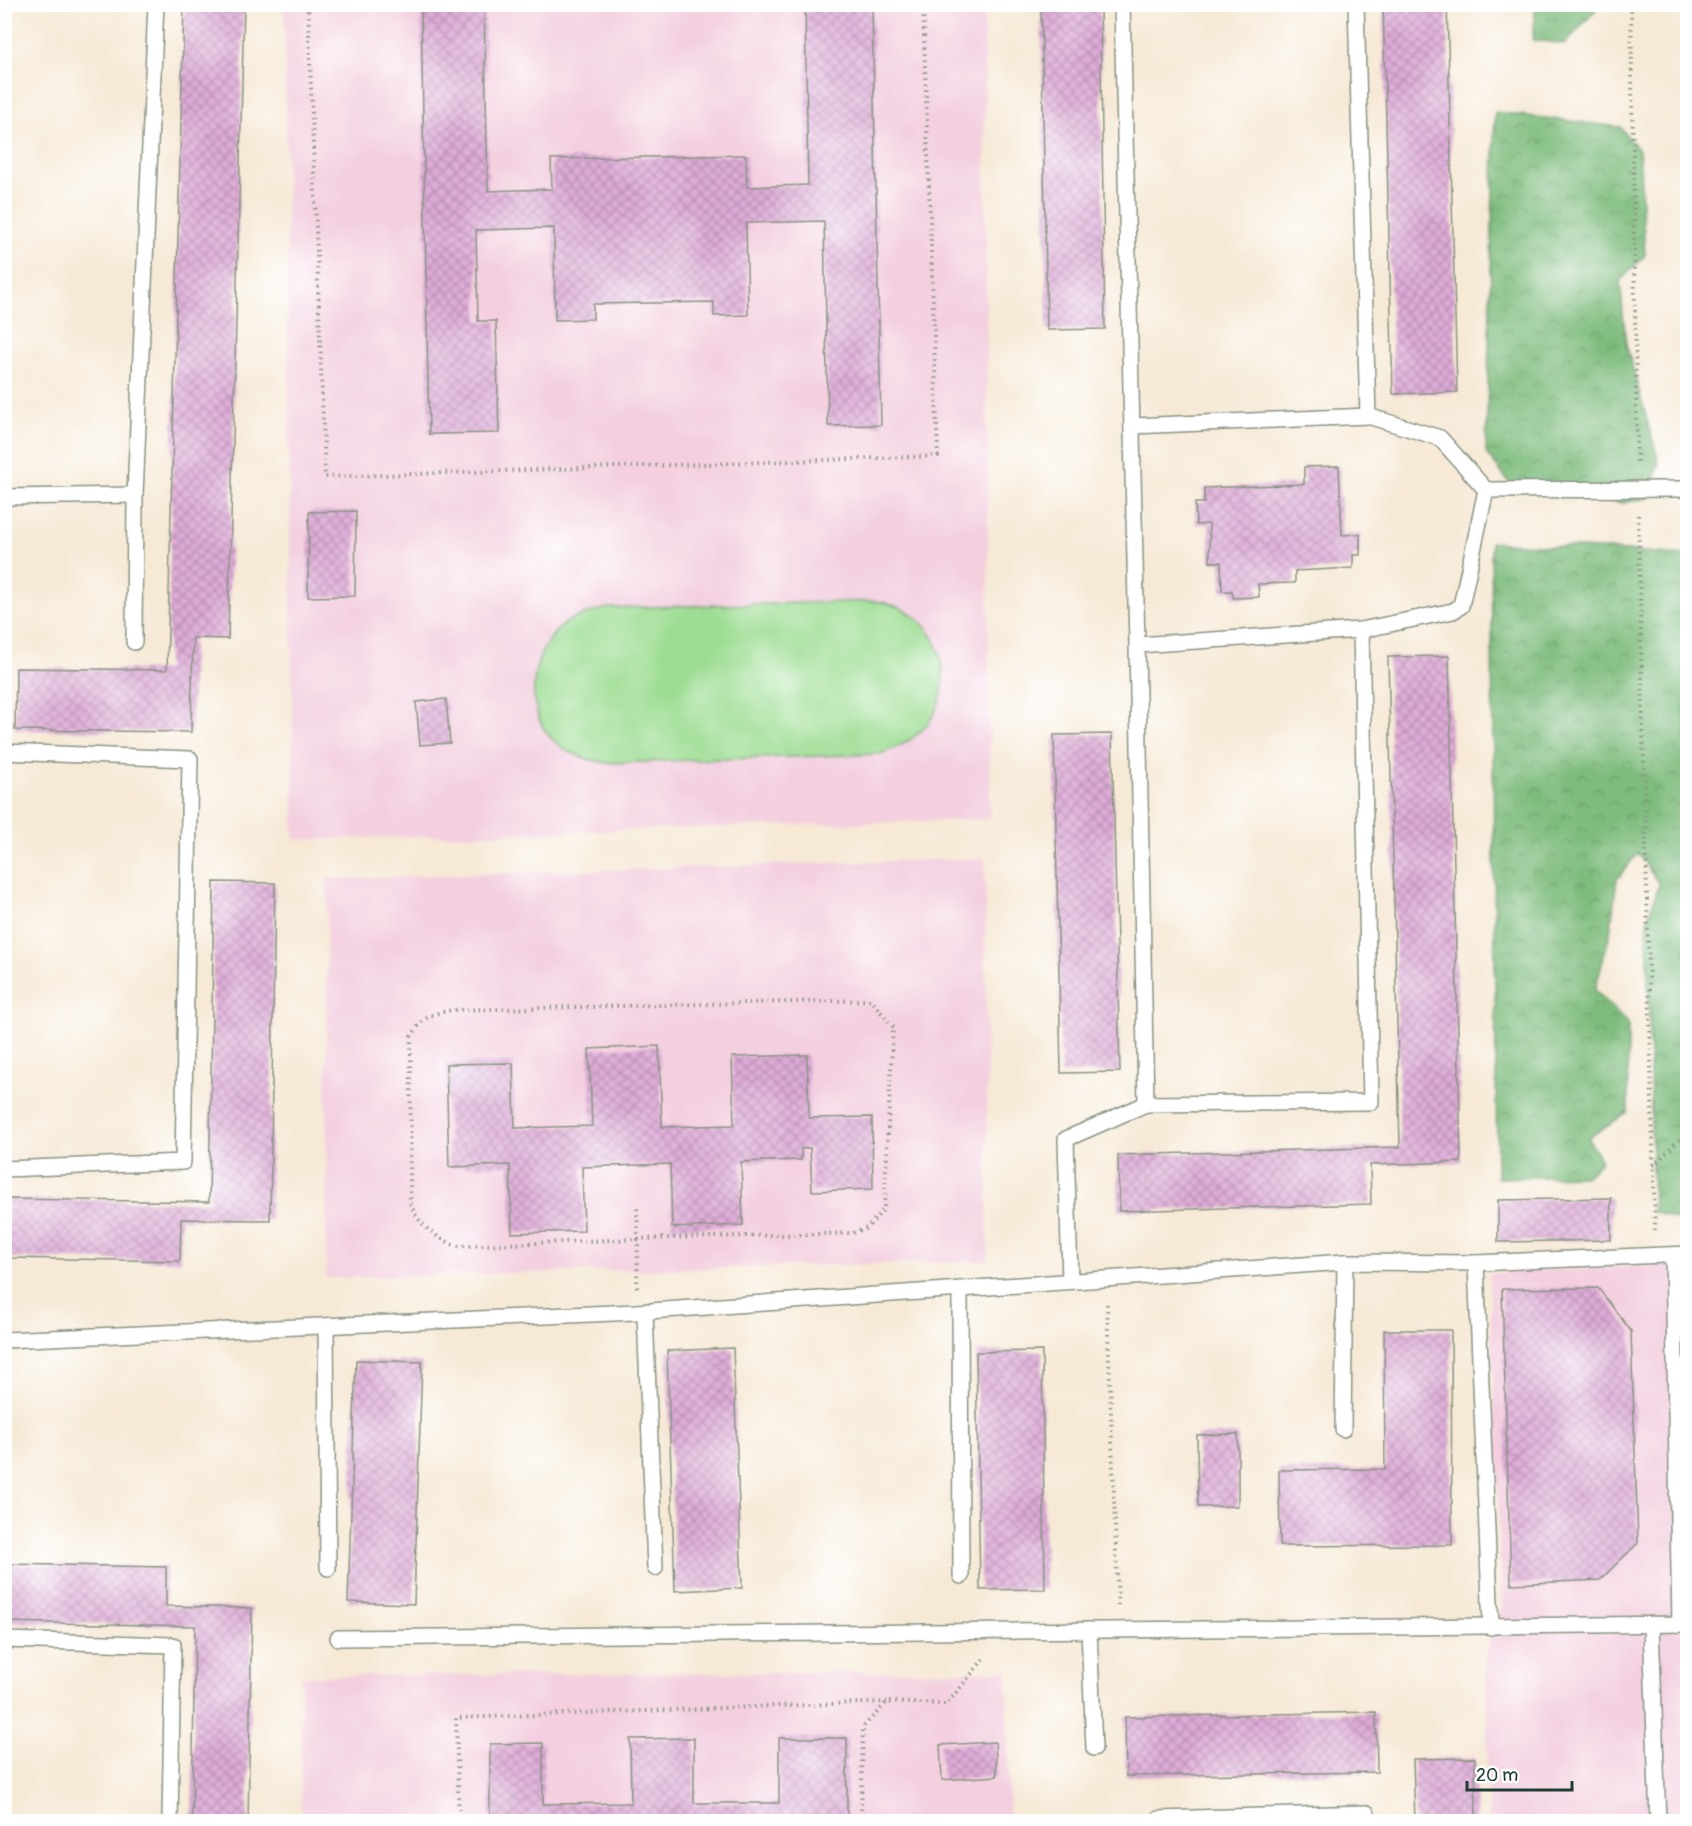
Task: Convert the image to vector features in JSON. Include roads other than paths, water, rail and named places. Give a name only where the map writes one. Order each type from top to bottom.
[{"type":"lane","points":[[134,642],[135,495],[156,4]]},
{"type":"lane","points":[[1122,4],[1146,1104]]},
{"type":"lane","points":[[1356,4],[1368,416]]},
{"type":"lane","points":[[1132,426],[1368,416],[1440,438],[1486,490],[1688,489]]},
{"type":"lane","points":[[1137,645],[1361,630],[1453,611],[1461,606],[1486,490]]},
{"type":"lane","points":[[4,497],[135,495]]},
{"type":"lane","points":[[1070,1280],[1066,1139],[1146,1104],[1371,1102],[1361,630]]},
{"type":"lane","points":[[4,752],[190,759],[183,1162],[4,1169]]},
{"type":"lane","points":[[4,1340],[640,1312],[1345,1262],[1476,1263],[1680,1255],[1684,1624],[1491,1628],[338,1638]]},
{"type":"lane","points":[[1343,1429],[1345,1262]]},
{"type":"lane","points":[[1476,1263],[1491,1628]]},
{"type":"lane","points":[[960,1289],[961,1576]]},
{"type":"lane","points":[[640,1312],[655,1568]]},
{"type":"lane","points":[[326,1326],[328,1568]]},
{"type":"lane","points":[[1651,1624],[1658,1821]]},
{"type":"lane","points":[[1089,1630],[1094,1748]]},
{"type":"lane","points":[[4,1640],[172,1645],[170,1821]]},
{"type":"lane","points":[[1159,1821],[1159,1819],[1366,1813],[1367,1821]]}]
